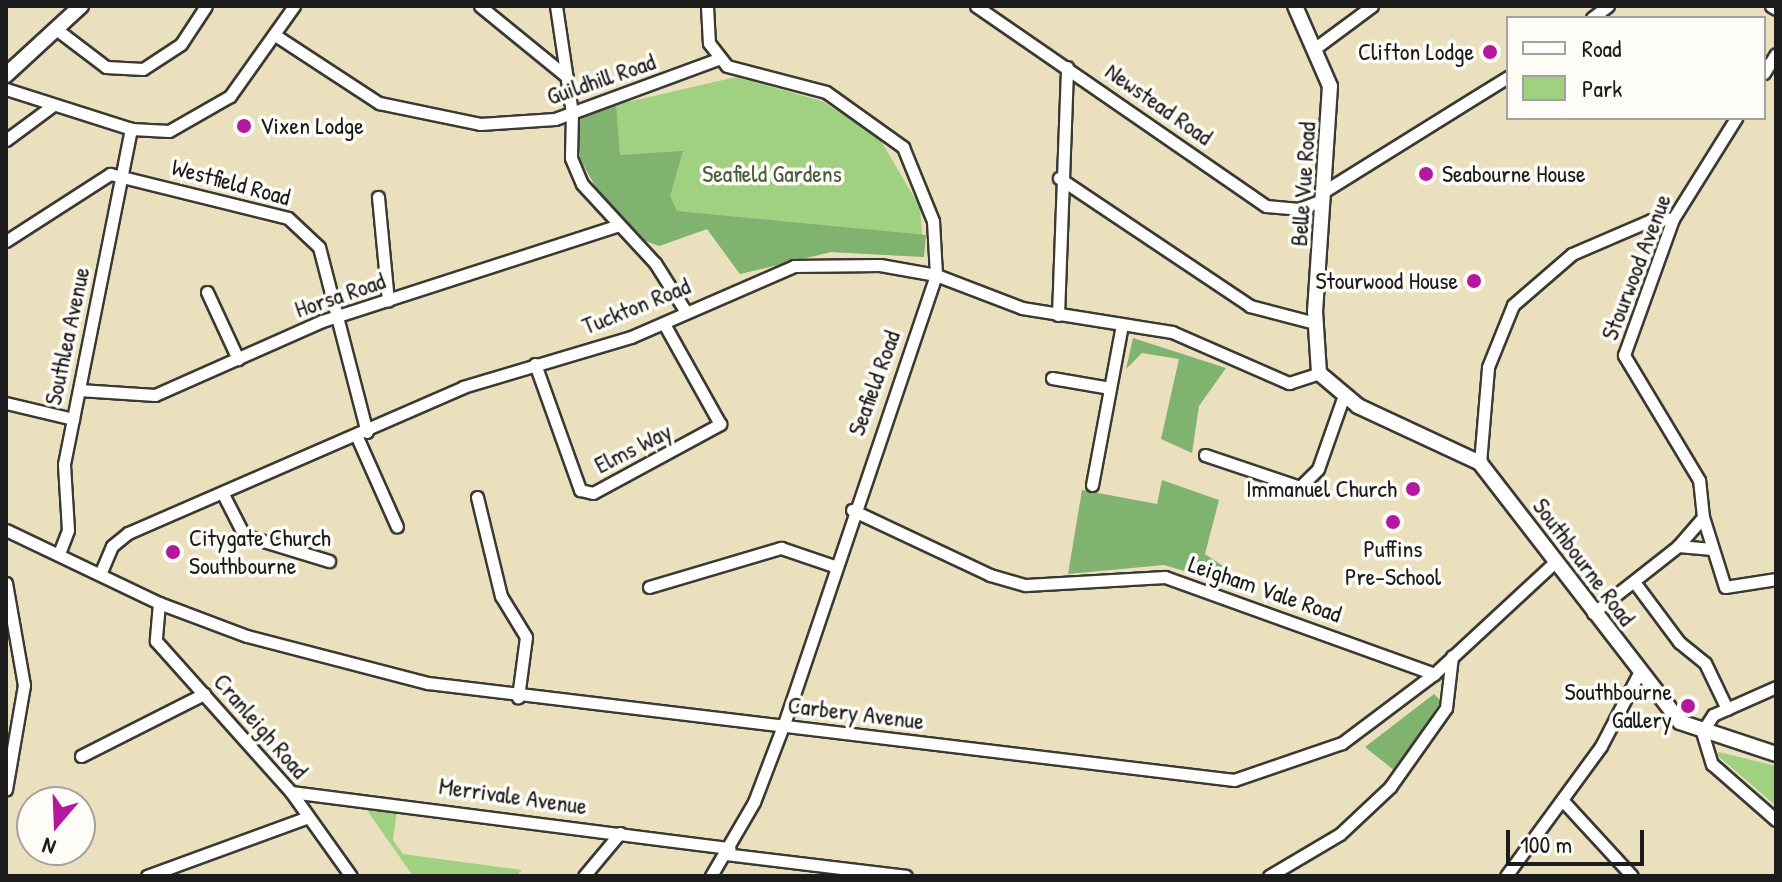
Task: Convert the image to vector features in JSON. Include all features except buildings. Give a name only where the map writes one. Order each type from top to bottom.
[{"type":"main road","points":[[6,75],[81,6]]},
{"type":"main road","name":"Belle Vue Road","points":[[1295,6],[1318,46],[1331,107],[1315,323],[1319,373]]},
{"type":"main road","name":"Southbourne Road","points":[[1319,373],[1343,398],[1480,463],[1554,563],[1680,722],[1702,732],[1776,754]]},
{"type":"street","points":[[56,29],[106,67],[143,69],[181,44],[206,6]]},
{"type":"street","points":[[6,89],[131,129],[169,131],[202,118],[244,82],[278,37],[294,6]]},
{"type":"street","points":[[480,6],[567,77]]},
{"type":"street","points":[[556,6],[572,113],[571,158],[617,226],[655,263],[686,312]]},
{"type":"street","points":[[707,6],[709,43],[718,59]]},
{"type":"street","name":"Newstead Road","points":[[976,6],[1266,206],[1299,209],[1323,196]]},
{"type":"street","points":[[1318,46],[1372,6]]},
{"type":"street","points":[[1771,6],[1776,9]]},
{"type":"street","name":"Guildhill Road","points":[[278,37],[360,95],[430,118],[506,124],[572,113],[718,59]]},
{"type":"street","name":"Seafield Road","points":[[711,876],[727,851],[783,726],[852,510],[936,275],[933,221],[903,147],[839,98],[718,59]]},
{"type":"street","points":[[1058,315],[1059,178],[1067,67]]},
{"type":"street","points":[[1323,196],[1506,78]]},
{"type":"street","points":[[6,140],[52,106]]},
{"type":"street","name":"Stourwood Avenue","points":[[1703,517],[1699,480],[1624,355],[1673,219],[1735,120]]},
{"type":"street","name":"Southlea Avenue","points":[[60,551],[68,530],[62,494],[73,419],[131,129]]},
{"type":"street","points":[[6,241],[110,174],[123,176]]},
{"type":"street","name":"Westfield Road","points":[[123,176],[299,224],[319,247],[362,434],[397,527]]},
{"type":"street","points":[[1059,178],[1250,306],[1315,323]]},
{"type":"street","points":[[378,197],[388,301]]},
{"type":"street","points":[[1480,463],[1488,367],[1513,305],[1572,254],[1651,220],[1673,219]]},
{"type":"street","name":"Horsa Road","points":[[79,390],[140,398],[337,317],[617,226]]},
{"type":"street","name":"Tuckton Road","points":[[101,572],[119,537],[224,496],[463,387],[664,324],[794,266],[880,265],[936,275],[1058,315],[1172,332],[1289,383],[1319,373]]},
{"type":"street","points":[[207,292],[238,359]]},
{"type":"street","name":"Elms Way","points":[[535,364],[580,490],[593,493],[720,424],[664,324]]},
{"type":"street","points":[[1092,485],[1122,325]]},
{"type":"street","points":[[1052,378],[1110,388]]},
{"type":"street","points":[[1205,455],[1300,487],[1318,469],[1343,398]]},
{"type":"street","points":[[6,403],[73,419]]},
{"type":"street","points":[[224,496],[244,535],[329,561]]},
{"type":"street","points":[[477,497],[501,596],[526,637],[518,697]]},
{"type":"street","name":"Leigham Vale Road","points":[[852,510],[990,575],[1026,585],[1165,577],[1434,674]]},
{"type":"street","points":[[1593,613],[1635,583],[1678,546],[1703,517]]},
{"type":"street","points":[[1703,517],[1729,590],[1776,579]]},
{"type":"street","points":[[6,530],[60,551],[101,572]]},
{"type":"street","points":[[1678,546],[1712,549]]},
{"type":"street","points":[[649,587],[781,548],[834,566]]},
{"type":"street","name":"Carbery Avenue","points":[[101,572],[159,603],[329,661],[518,697],[1234,780],[1342,743],[1434,674],[1554,563]]},
{"type":"street","points":[[6,583],[24,685],[6,789]]},
{"type":"street","points":[[1635,583],[1679,642],[1705,663],[1727,709]]},
{"type":"street","name":"Cranleigh Road","points":[[159,603],[156,641],[291,792],[351,876]]},
{"type":"street","points":[[1269,876],[1340,834],[1390,787],[1446,708],[1452,656]]},
{"type":"street","points":[[1506,876],[1564,802],[1640,671]]},
{"type":"street","points":[[1776,687],[1727,709],[1702,732],[1712,764],[1776,820]]},
{"type":"street","points":[[81,756],[204,694]]},
{"type":"street","name":"Merrivale Avenue","points":[[291,792],[620,833],[826,871],[906,876]]},
{"type":"street","points":[[1564,802],[1632,876]]},
{"type":"street","points":[[147,876],[308,817]]},
{"type":"street","points":[[584,876],[620,833]]},
{"type":"green space","name":"Seafield Gardens","points":[[736,77],[822,101],[878,136],[920,207],[924,257],[831,252],[740,274],[707,229],[659,246],[643,240],[580,159],[597,109]]},
{"type":"green space","points":[[616,105],[620,155],[683,151],[670,196],[677,211],[926,235],[924,257],[831,252],[740,274],[707,229],[659,246],[643,240],[600,195],[580,159],[576,115]]},
{"type":"green space","points":[[1133,338],[1226,368],[1199,406],[1192,453],[1161,439],[1179,359],[1142,353],[1126,369]]},
{"type":"green space","points":[[1162,480],[1219,500],[1205,554],[1235,574],[1231,585],[1164,565],[1068,574],[1082,490],[1157,504]]},
{"type":"green space","points":[[1434,694],[1441,701],[1395,771],[1365,747]]},
{"type":"green space","points":[[1719,752],[1776,766],[1776,806],[1717,755]]},
{"type":"green space","points":[[364,806],[397,810],[393,840],[403,854],[522,870],[516,876],[413,876]]},
{"type":"place","name":"Clifton Lodge","points":[[1490,52]]},
{"type":"place","name":"Vixen Lodge","points":[[244,126]]},
{"type":"place","name":"Seabourne House","points":[[1426,174]]},
{"type":"place","name":"Stourwood House","points":[[1474,281]]},
{"type":"place","name":"Immanuel Church","points":[[1413,489]]},
{"type":"place","name":"Puffins Pre-School","points":[[1393,522]]},
{"type":"place","name":"Citygate Church Southbourne","points":[[173,552]]},
{"type":"place","name":"Southbourne Gallery","points":[[1688,706]]}]
